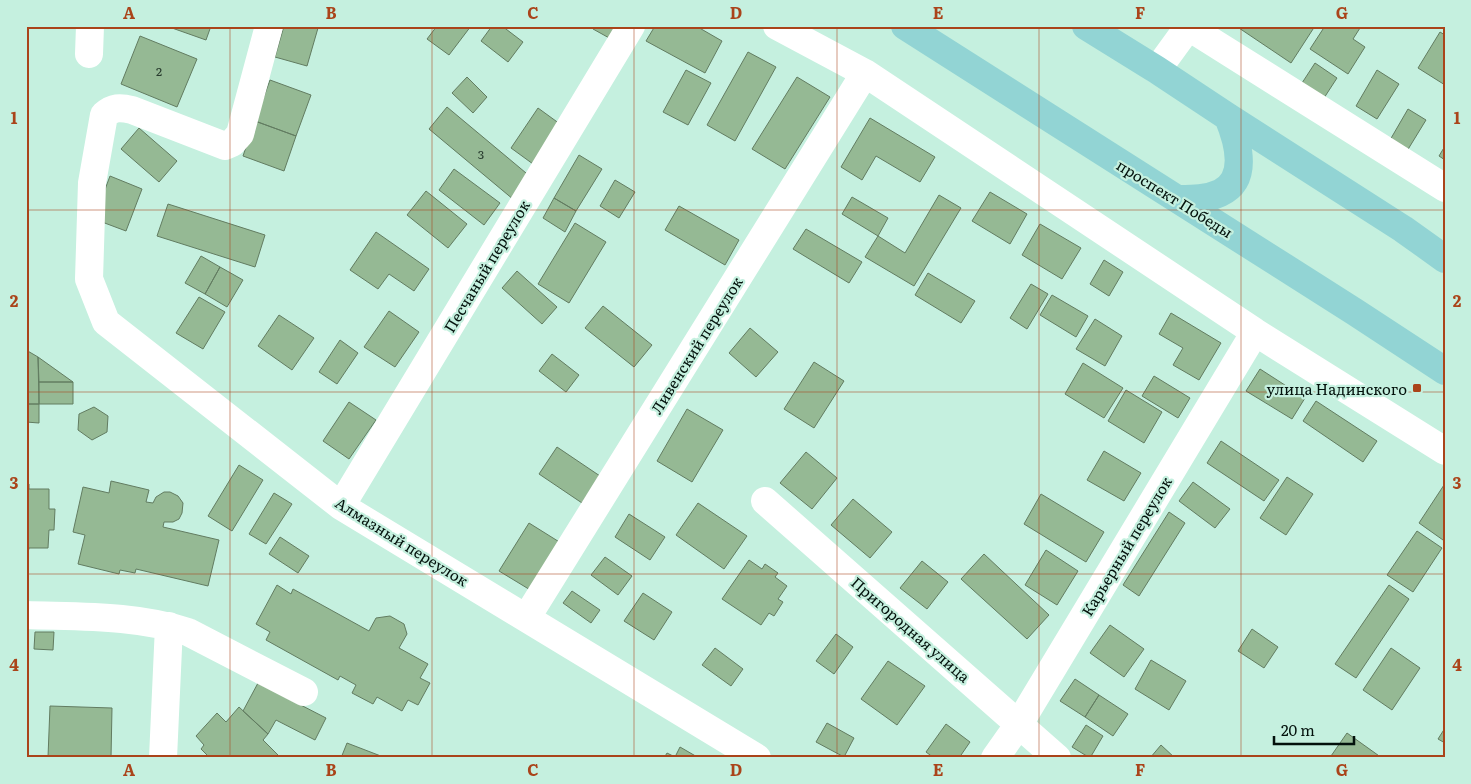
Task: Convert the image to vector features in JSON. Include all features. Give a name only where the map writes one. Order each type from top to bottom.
[{"type":"main road","name":"проспект Победы","points":[[905,26],[1445,371]]},
{"type":"main road","points":[[1086,26],[1403,229],[1445,259]]},
{"type":"main road","points":[[1179,200],[1202,198],[1222,193],[1235,181],[1239,168],[1239,155],[1236,136],[1228,117]]},
{"type":"street","points":[[89,54],[90,26]]},
{"type":"street","name":"Алмазный переулок","points":[[269,26],[240,134],[232,143],[225,146],[132,110],[122,108],[111,109],[104,115],[92,183],[89,279],[106,322],[341,506],[757,758]]},
{"type":"street","name":"Песчаный переулок","points":[[341,506],[631,26]]},
{"type":"street","points":[[777,26],[865,73],[1255,332],[1445,451]]},
{"type":"street","points":[[1157,70],[1188,27],[1445,188]]},
{"type":"street","name":"Ливенский переулок","points":[[527,617],[865,73]]},
{"type":"street","name":"Карьерный переулок","points":[[995,758],[1019,724],[1255,332]]},
{"type":"street","name":"Пригородная улица","points":[[765,501],[1057,758]]},
{"type":"street","points":[[26,616],[116,617],[169,626],[188,632],[304,692]]},
{"type":"street","points":[[163,758],[169,626]]},
{"type":"building","points":[[173,26],[211,26],[206,40],[172,28]]},
{"type":"building","points":[[284,26],[318,28],[307,66],[275,57]]},
{"type":"building","points":[[437,26],[471,26],[449,55],[427,39]]},
{"type":"building","points":[[492,26],[502,26],[523,42],[508,62],[481,41]]},
{"type":"building","points":[[595,26],[619,26],[611,39],[593,29]]},
{"type":"building","points":[[655,26],[696,26],[722,41],[705,73],[646,41]]},
{"type":"building","points":[[1236,26],[1315,26],[1291,63]]},
{"type":"building","points":[[1325,26],[1358,26],[1360,28],[1353,39],[1365,47],[1348,74],[1310,49]]},
{"type":"building","points":[[1440,32],[1445,35],[1445,85],[1418,68]]},
{"type":"building","points":[[140,36],[197,59],[177,107],[121,84]]},
{"type":"building","points":[[748,52],[776,67],[735,141],[707,125]]},
{"type":"building","points":[[1315,63],[1337,78],[1324,98],[1302,83]]},
{"type":"building","points":[[686,70],[711,83],[688,125],[663,112]]},
{"type":"building","points":[[1377,70],[1399,84],[1377,119],[1356,106]]},
{"type":"building","points":[[467,77],[487,97],[473,113],[452,93]]},
{"type":"building","points":[[797,77],[830,97],[785,169],[752,149]]},
{"type":"building","points":[[270,80],[311,95],[296,136],[255,121]]},
{"type":"building","points":[[447,107],[532,178],[514,200],[429,129]]},
{"type":"building","points":[[538,108],[560,124],[533,164],[511,148]]},
{"type":"building","points":[[1408,109],[1426,120],[1407,151],[1390,140]]},
{"type":"building","points":[[870,118],[935,157],[920,182],[876,156],[862,180],[841,167]]},
{"type":"building","points":[[255,121],[296,136],[284,171],[243,156]]},
{"type":"building","points":[[139,128],[177,161],[159,182],[121,149]]},
{"type":"building","points":[[1445,146],[1445,160],[1439,156]]},
{"type":"building","points":[[579,155],[602,169],[576,211],[554,198]]},
{"type":"building","points":[[454,169],[500,203],[484,225],[439,190]]},
{"type":"building","points":[[110,176],[142,189],[126,231],[94,219]]},
{"type":"building","points":[[615,180],[635,192],[619,218],[600,206]]},
{"type":"building","points":[[426,191],[467,224],[448,248],[407,215]]},
{"type":"building","points":[[990,192],[1027,214],[1010,244],[972,221]]},
{"type":"building","points":[[939,195],[961,208],[914,286],[865,257],[878,236],[905,253]]},
{"type":"building","points":[[852,197],[888,218],[878,236],[842,214]]},
{"type":"building","points":[[554,198],[576,211],[565,232],[543,218]]},
{"type":"building","points":[[168,204],[265,235],[255,267],[157,236]]},
{"type":"building","points":[[679,206],[739,240],[725,265],[665,230]]},
{"type":"building","points":[[575,223],[606,242],[569,303],[538,284]]},
{"type":"building","points":[[1040,224],[1081,248],[1062,279],[1022,255]]},
{"type":"building","points":[[806,229],[862,262],[849,283],[793,249]]},
{"type":"building","points":[[376,232],[429,269],[414,291],[389,274],[378,289],[350,270]]},
{"type":"building","points":[[201,256],[220,267],[205,294],[185,283]]},
{"type":"building","points":[[1104,260],[1123,272],[1109,296],[1090,284]]},
{"type":"building","points":[[220,267],[243,280],[227,307],[205,294]]},
{"type":"building","points":[[517,271],[557,307],[542,324],[502,288]]},
{"type":"building","points":[[928,273],[975,301],[961,323],[915,295]]},
{"type":"building","points":[[1031,284],[1048,294],[1027,329],[1010,318]]},
{"type":"building","points":[[1052,295],[1088,316],[1076,337],[1040,315]]},
{"type":"building","points":[[199,297],[225,312],[203,349],[176,333]]},
{"type":"building","points":[[603,306],[652,345],[634,367],[585,328]]},
{"type":"building","points":[[389,311],[419,332],[395,367],[364,347]]},
{"type":"building","points":[[1171,313],[1221,343],[1199,380],[1173,365],[1183,348],[1159,334]]},
{"type":"building","points":[[279,315],[314,338],[292,370],[258,346]]},
{"type":"building","points":[[1095,319],[1122,336],[1105,366],[1076,349]]},
{"type":"building","points":[[750,328],[778,352],[756,377],[729,353]]},
{"type":"building","points":[[340,340],[358,353],[337,384],[319,372]]},
{"type":"building","points":[[26,350],[38,357],[39,404],[26,404]]},
{"type":"building","points":[[552,354],[579,375],[566,392],[539,371]]},
{"type":"building","points":[[38,357],[73,382],[39,382]]},
{"type":"building","points":[[814,362],[844,381],[814,428],[784,409]]},
{"type":"building","points":[[1083,363],[1123,388],[1104,418],[1065,394]]},
{"type":"building","points":[[1260,369],[1305,398],[1292,419],[1246,391]]},
{"type":"building","points":[[1154,376],[1190,398],[1178,418],[1142,396]]},
{"type":"building","points":[[39,382],[73,382],[73,404],[39,404]]},
{"type":"building","points":[[1126,390],[1162,412],[1144,443],[1108,421]]},
{"type":"building","points":[[1316,401],[1377,441],[1363,462],[1303,421]]},
{"type":"building","points":[[349,402],[376,420],[349,459],[323,441]]},
{"type":"building","points":[[26,404],[39,404],[39,423],[26,422]]},
{"type":"building","points":[[94,407],[108,416],[107,432],[92,440],[78,430],[79,414]]},
{"type":"building","points":[[687,409],[723,430],[692,482],[657,461]]},
{"type":"building","points":[[1221,441],[1279,480],[1264,501],[1207,463]]},
{"type":"building","points":[[557,447],[600,476],[582,503],[539,474]]},
{"type":"building","points":[[1104,451],[1141,473],[1124,501],[1087,480]]},
{"type":"building","points":[[806,452],[837,478],[812,509],[780,483]]},
{"type":"building","points":[[239,465],[263,480],[232,531],[208,516]]},
{"type":"building","points":[[1287,477],[1313,494],[1286,535],[1260,518]]},
{"type":"building","points":[[111,481],[149,490],[146,502],[153,503],[156,497],[164,492],[170,492],[178,496],[183,503],[182,513],[179,519],[173,522],[164,522],[163,527],[219,540],[208,586],[136,569],[135,573],[120,570],[119,574],[78,564],[85,535],[73,532],[83,487],[109,493]]},
{"type":"building","points":[[1193,482],[1230,509],[1215,528],[1179,501]]},
{"type":"building","points":[[26,484],[29,484],[29,489],[49,489],[49,509],[55,509],[54,530],[49,530],[48,548],[29,548],[28,553],[26,553]]},
{"type":"building","points":[[1444,485],[1445,538],[1443,540],[1419,523]]},
{"type":"building","points":[[274,493],[292,504],[266,544],[249,534]]},
{"type":"building","points":[[1041,494],[1104,532],[1086,562],[1024,524]]},
{"type":"building","points":[[853,499],[892,532],[870,558],[831,525]]},
{"type":"building","points":[[698,503],[747,536],[724,569],[676,535]]},
{"type":"building","points":[[1169,512],[1185,523],[1139,596],[1123,585]]},
{"type":"building","points":[[629,514],[665,537],[650,560],[615,537]]},
{"type":"building","points":[[529,523],[561,543],[532,591],[499,571]]},
{"type":"building","points":[[1417,531],[1442,548],[1413,592],[1387,575]]},
{"type":"building","points":[[280,537],[309,556],[298,573],[269,554]]},
{"type":"building","points":[[1046,550],[1078,571],[1057,605],[1025,585]]},
{"type":"building","points":[[984,554],[1049,615],[1027,639],[961,579]]},
{"type":"building","points":[[605,557],[632,576],[618,595],[591,575]]},
{"type":"building","points":[[749,560],[762,569],[765,564],[778,573],[775,577],[787,586],[778,599],[783,602],[774,616],[769,613],[761,625],[722,599]]},
{"type":"building","points":[[922,561],[948,582],[927,609],[900,588]]},
{"type":"building","points":[[277,585],[291,594],[293,589],[369,631],[376,618],[390,616],[404,624],[407,634],[399,648],[428,664],[420,678],[430,683],[418,705],[408,700],[402,711],[377,697],[373,704],[352,693],[356,685],[340,676],[338,680],[266,640],[270,632],[256,624]]},
{"type":"building","points":[[1389,585],[1409,599],[1356,678],[1335,664]]},
{"type":"building","points":[[572,591],[600,610],[591,623],[563,603]]},
{"type":"building","points":[[643,593],[672,612],[654,640],[624,621]]},
{"type":"building","points":[[1110,625],[1144,649],[1124,677],[1090,653]]},
{"type":"building","points":[[1252,629],[1278,647],[1264,668],[1238,651]]},
{"type":"building","points":[[35,632],[54,632],[53,650],[34,649]]},
{"type":"building","points":[[836,634],[853,647],[834,674],[816,661]]},
{"type":"building","points":[[715,648],[743,669],[731,686],[702,665]]},
{"type":"building","points":[[1391,648],[1420,668],[1392,710],[1363,690]]},
{"type":"building","points":[[1151,660],[1186,681],[1169,710],[1135,689]]},
{"type":"building","points":[[888,661],[925,686],[897,725],[861,699]]},
{"type":"building","points":[[1075,679],[1099,695],[1085,717],[1060,701]]},
{"type":"building","points":[[258,683],[326,718],[315,740],[276,720],[268,734],[243,711]]},
{"type":"building","points":[[1099,695],[1128,714],[1113,736],[1085,717]]},
{"type":"building","points":[[50,706],[112,708],[111,758],[48,757]]},
{"type":"building","points":[[239,707],[268,734],[263,740],[279,756],[278,758],[210,758],[201,749],[204,745],[196,736],[217,713],[226,722]]},
{"type":"building","points":[[827,723],[854,738],[844,757],[816,742]]},
{"type":"building","points":[[946,724],[970,742],[959,758],[934,758],[926,752]]},
{"type":"building","points":[[1086,725],[1103,736],[1090,758],[1072,747]]},
{"type":"building","points":[[1445,728],[1445,743],[1438,739]]},
{"type":"building","points":[[1347,733],[1382,758],[1333,758],[1331,756]]},
{"type":"building","points":[[347,743],[386,758],[341,758]]},
{"type":"building","points":[[1161,745],[1175,758],[1150,758]]},
{"type":"building","points":[[680,747],[699,758],[664,758],[667,753],[675,757]]},
{"type":"place","name":"улица Надинского","points":[[1417,388]]}]
